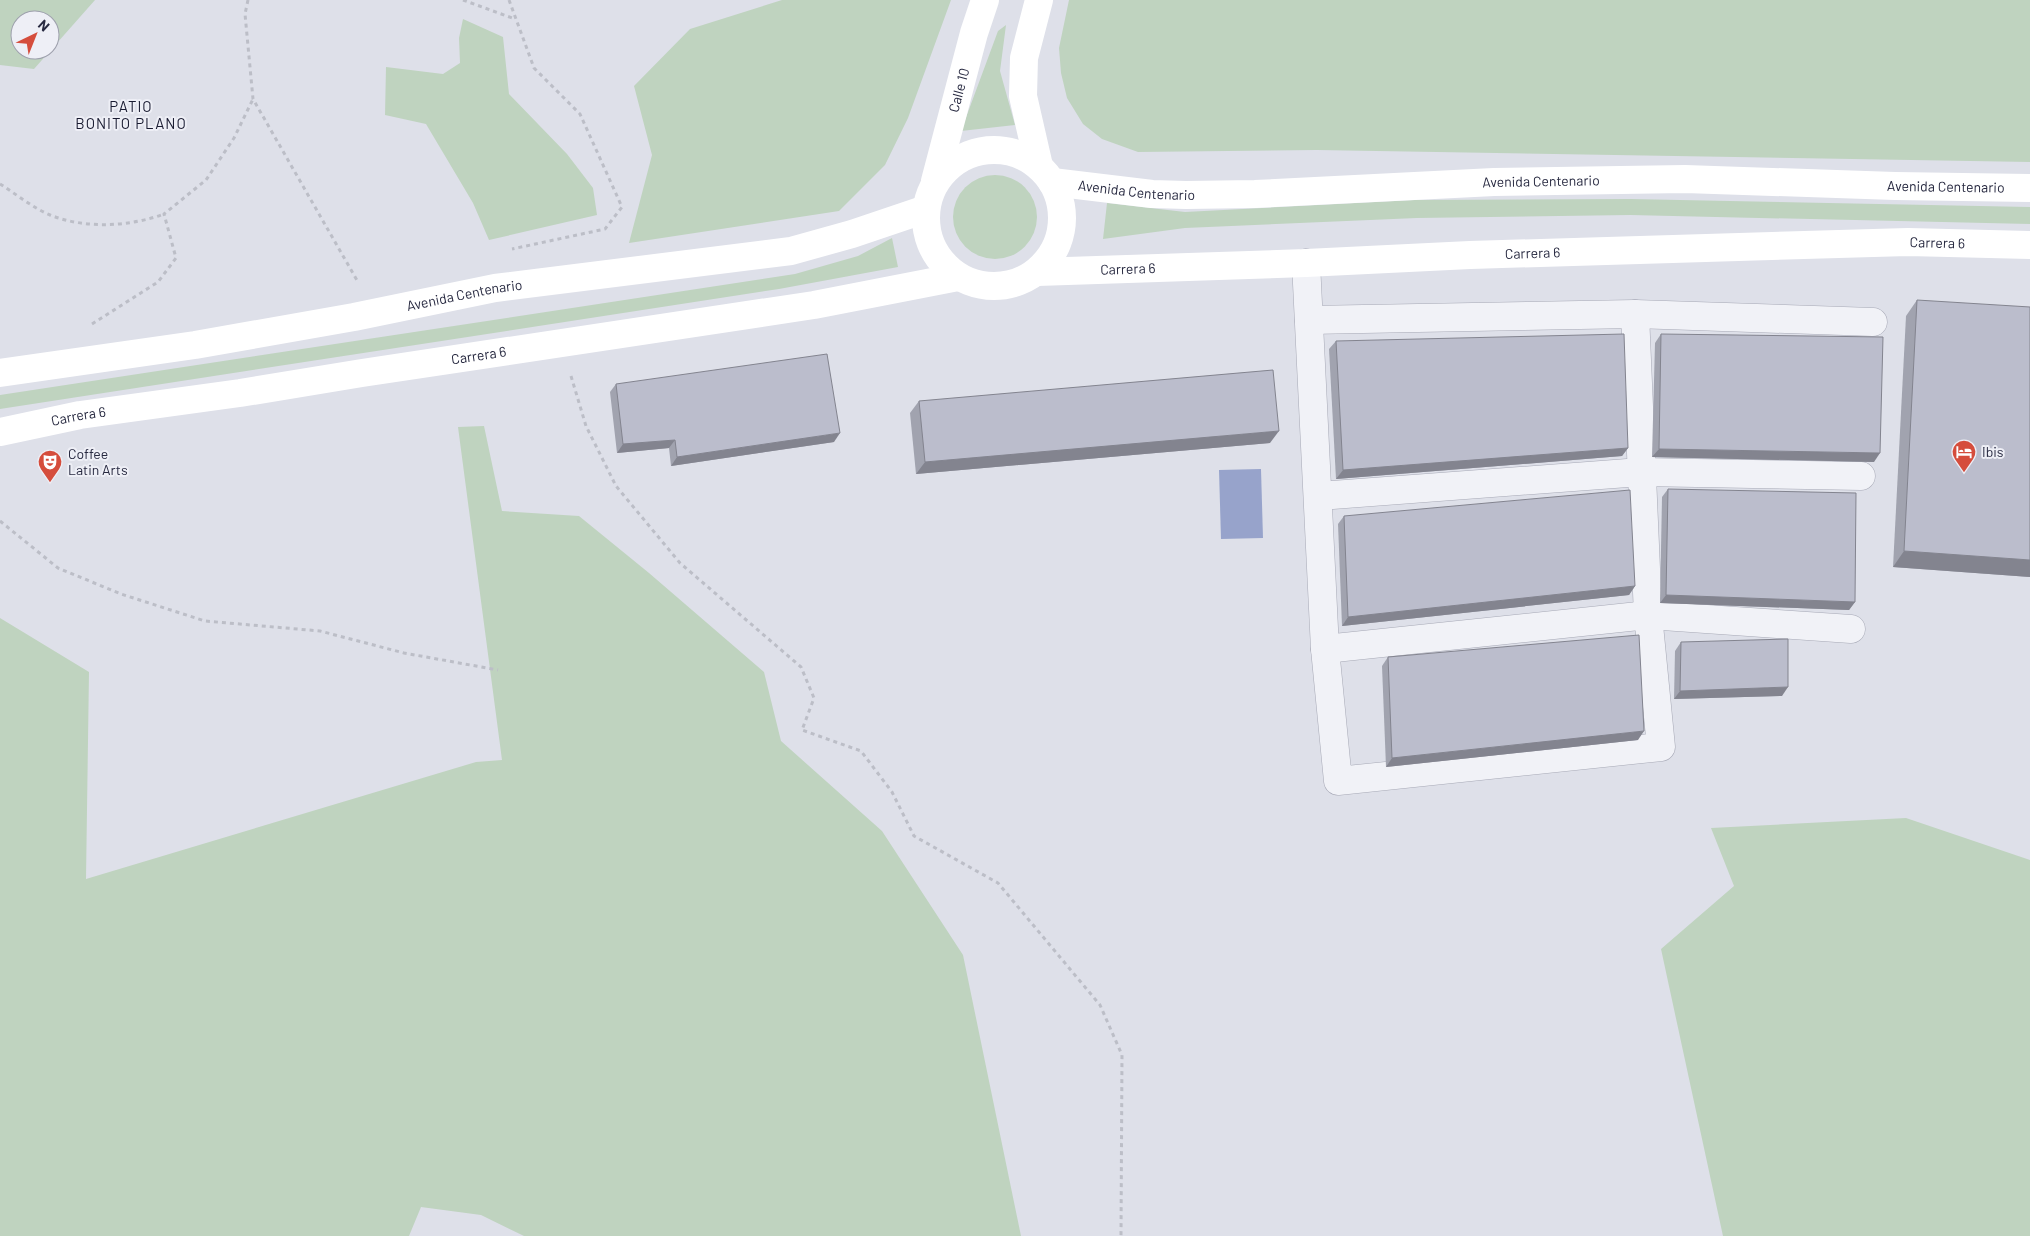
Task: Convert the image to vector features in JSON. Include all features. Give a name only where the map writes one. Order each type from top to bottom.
[{"type":"main road","name":"Calle 10","points":[[935,182],[974,33],[986,0]]},
{"type":"main road","points":[[1039,0],[1024,58],[1023,96],[1045,174],[1060,200],[1062,220],[1059,240],[1050,258],[1037,272],[1019,283],[998,287],[978,285],[958,277],[943,264],[932,248],[926,229],[926,210],[935,182],[948,167],[964,156],[983,150],[1003,150],[1022,155],[1045,174]]},
{"type":"main road","name":"Avenida Centenario","points":[[1045,174],[1152,194],[1177,195],[1255,194],[1494,182],[1685,179],[1895,186],[2030,188]]},
{"type":"main road","name":"Avenida Centenario","points":[[0,373],[195,345],[354,317],[495,288],[791,251],[926,210]]},
{"type":"main road","name":"Carrera 6","points":[[1037,272],[1306,263],[1470,255],[1908,242],[2030,245]]},
{"type":"main road","name":"Carrera 6","points":[[0,432],[80,415],[240,393],[804,307],[958,277]]},
{"type":"street","points":[[1306,263],[1319,496],[1325,649],[1338,781],[1661,747],[1648,615],[1635,314]]},
{"type":"street","points":[[1309,320],[1635,314],[1873,322]]},
{"type":"street","points":[[1319,496],[1642,472],[1861,476]]},
{"type":"street","points":[[1325,649],[1648,615],[1851,629]]},
{"type":"path","points":[[248,0],[244,14],[253,99],[358,283],[354,317]]},
{"type":"path","points":[[463,0],[516,19]]},
{"type":"path","points":[[495,288],[501,252],[605,229],[622,207],[580,114],[534,68],[509,0]]},
{"type":"path","points":[[0,184],[50,215],[87,224],[142,222],[164,214],[206,180],[234,138],[253,99]]},
{"type":"path","points":[[85,329],[158,282],[176,258],[164,214]]},
{"type":"path","points":[[567,343],[570,373],[586,426],[616,486],[680,563],[801,667],[814,698],[802,730],[861,751],[892,792],[914,836],[998,883],[1100,1006],[1122,1055],[1121,1236]]},
{"type":"path","points":[[0,521],[58,568],[121,594],[205,620],[320,631],[404,653],[498,670]]},
{"type":"green space","points":[[0,0],[95,0],[60,40],[60,10],[10,10],[10,60],[42,60],[34,69],[0,65]]},
{"type":"green space","points":[[782,0],[951,0],[908,118],[885,165],[839,211],[629,243],[652,155],[634,86],[690,29]]},
{"type":"green space","points":[[1069,0],[2030,0],[2030,162],[1317,150],[1138,152],[1102,139],[1083,124],[1067,98],[1061,73],[1059,48]]},
{"type":"green space","points":[[463,19],[503,37],[509,94],[567,154],[593,188],[597,215],[489,240],[473,203],[426,124],[385,115],[386,67],[443,74],[460,63],[459,38]]},
{"type":"green space","points":[[1006,25],[1000,71],[1015,125],[961,131],[998,31]]},
{"type":"green space","points":[[995,175],[1011,178],[1030,194],[1034,201],[1037,217],[1034,233],[1018,252],[1011,256],[995,259],[979,256],[960,240],[956,233],[953,217],[956,201],[972,182],[979,178]]},
{"type":"green space","points":[[1630,199],[2030,207],[2030,224],[1630,215],[1417,218],[1185,228],[1103,239],[1107,203],[1185,212],[1415,200]]},
{"type":"green space","points":[[892,238],[898,267],[779,289],[0,409],[0,395],[795,274],[858,256]]},
{"type":"green space","points":[[484,426],[502,511],[579,516],[649,573],[764,672],[781,741],[882,831],[963,955],[1021,1236],[524,1236],[481,1215],[421,1207],[409,1236],[0,1236],[0,618],[89,672],[86,879],[476,762],[502,760],[458,427]]},
{"type":"green space","points":[[1906,818],[2030,860],[2030,1236],[1723,1236],[1661,949],[1734,886],[1711,828]]},
{"type":"water","points":[[1261,469],[1263,538],[1221,539],[1219,470]]},
{"type":"building","name":"Ibis","points":[[1917,300],[2030,307],[2030,560],[1904,551]]},
{"type":"building","points":[[1624,334],[1628,448],[1343,470],[1336,341]]},
{"type":"building","points":[[1661,334],[1883,337],[1880,453],[1659,449]]},
{"type":"building","points":[[827,354],[840,433],[677,457],[675,440],[623,444],[616,384]]},
{"type":"building","points":[[1273,370],[1279,431],[925,462],[919,401]]},
{"type":"building","points":[[1668,489],[1856,493],[1855,602],[1666,595]]},
{"type":"building","points":[[1630,490],[1635,586],[1348,617],[1344,516]]},
{"type":"building","points":[[1639,635],[1644,731],[1392,758],[1388,657]]},
{"type":"building","points":[[1788,639],[1788,687],[1680,691],[1681,642]]},
{"type":"place","name":"Ibis","points":[[1964,473]]},
{"type":"place","name":"Coffee Latin Arts","points":[[50,483]]},
{"type":"district","name":"PATIO BONITO PLANO","points":[[131,116]]}]
